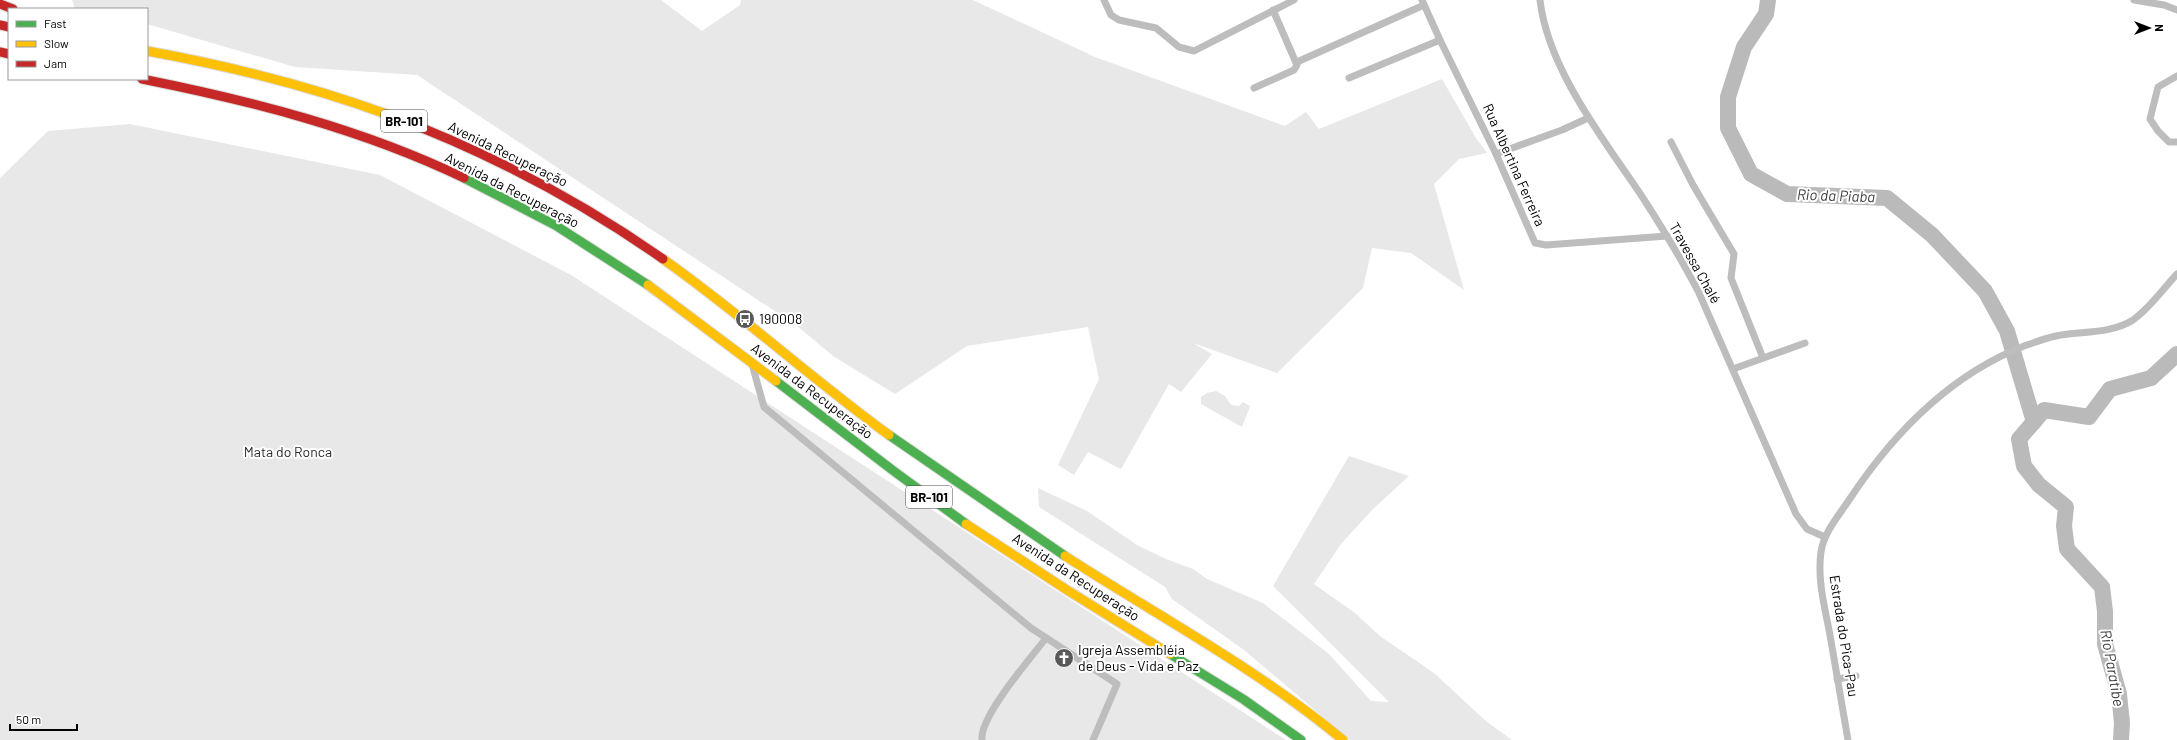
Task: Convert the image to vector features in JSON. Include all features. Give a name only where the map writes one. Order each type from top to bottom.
[{"type":"highway","points":[[0,4],[10,8]]},
{"type":"highway","name":"Avenida Recuperação","points":[[148,51],[192,58],[288,80],[379,111],[484,154],[560,194],[684,275],[821,383],[984,502],[1099,578],[1254,675],[1323,722],[1343,740]]},
{"type":"highway","name":"Avenida da Recuperação","points":[[147,80],[237,98],[285,111],[393,149],[462,178],[555,226],[655,290],[944,508],[1122,624],[1243,698],[1301,740]]},
{"type":"street","points":[[1104,0],[1111,15],[1119,20],[1156,28],[1180,47],[1188,50],[1199,49],[1294,0]]},
{"type":"street","name":"Travessa Chalé","points":[[1540,0],[1546,30],[1588,118],[1681,257],[1699,293],[1796,514],[1807,529],[1825,537]]},
{"type":"street","points":[[2134,0],[2164,5],[2177,10]]},
{"type":"street","points":[[1254,88],[1294,70],[1297,64],[1423,2]]},
{"type":"street","name":"Rua Albertina Ferreira","points":[[1423,2],[1496,154],[1535,243],[1546,245],[1667,236]]},
{"type":"street","points":[[1273,10],[1297,64]]},
{"type":"street","points":[[1349,78],[1440,40]]},
{"type":"street","points":[[2177,76],[2158,88],[2150,119],[2158,131],[2169,142],[2177,142]]},
{"type":"street","points":[[1496,154],[1562,130],[1588,118]]},
{"type":"street","points":[[1670,142],[1693,185],[1734,254],[1731,278],[1763,358]]},
{"type":"street","points":[[1825,537],[1866,474],[1898,436],[1912,421],[1966,378],[1999,357],[2054,336],[2111,329],[2123,325],[2144,310],[2177,274]]},
{"type":"street","points":[[1733,369],[1805,343]]},
{"type":"street","points":[[752,364],[764,407],[1031,628],[1117,684],[1093,740]]},
{"type":"street","name":"Estrada do Pica-Pau","points":[[1825,537],[1820,572],[1848,740]]},
{"type":"street","points":[[982,740],[981,733],[989,714],[1046,638]]},
{"type":"street","points":[[1837,679],[1856,676]]},
{"type":"green space","points":[[72,0],[661,0],[702,31],[740,5],[741,0],[973,0],[1095,57],[1285,126],[1306,112],[1319,129],[1442,79],[1476,138],[1487,153],[1459,159],[1434,184],[1464,290],[1411,253],[1372,248],[1363,288],[1277,373],[1193,343],[1212,354],[1181,392],[1169,384],[1121,469],[1088,452],[1074,475],[1058,465],[1099,379],[1088,327],[967,346],[895,394],[833,356],[796,325],[417,75],[295,67],[148,24],[148,8],[75,8]]},
{"type":"green space","name":"Mata do Ronca","points":[[130,124],[380,175],[571,275],[1286,740],[0,740],[0,178],[48,131]]},
{"type":"green space","points":[[1216,391],[1225,396],[1231,405],[1239,406],[1243,402],[1250,406],[1242,427],[1201,404],[1201,397],[1207,393]]},
{"type":"green space","points":[[1349,456],[1409,476],[1372,510],[1341,544],[1314,584],[1355,613],[1380,636],[1434,673],[1487,722],[1512,740],[1350,740],[1244,650],[1172,599],[1165,587],[1039,507],[1038,488],[1087,511],[1137,545],[1166,559],[1193,569],[1207,579],[1263,603],[1329,654],[1371,701],[1389,702],[1273,586]]},
{"type":"waterway","name":"Rio da Piaba","points":[[1768,0],[1766,14],[1744,47],[1728,97],[1728,128],[1751,174],[1787,194],[1887,198],[1932,235],[1985,291],[2007,331],[2034,422]]},
{"type":"waterway","name":"Rio Paratibe","points":[[2121,740],[2122,723],[2119,694],[2105,644],[2105,611],[2102,587],[2067,549],[2064,526],[2066,507],[2039,485],[2024,466],[2019,439],[2044,410],[2089,417],[2110,389],[2151,378],[2177,354]]},
{"type":"traffic: fast","points":[[464,178],[555,225],[648,285]]},
{"type":"traffic: fast","points":[[776,381],[966,524]]},
{"type":"traffic: fast","points":[[889,435],[1065,556]]},
{"type":"traffic: fast","points":[[1170,654],[1243,699],[1301,740]]},
{"type":"traffic: slow","points":[[148,51],[209,63],[270,78],[330,95],[389,115]]},
{"type":"traffic: slow","points":[[663,259],[692,280],[832,392],[889,435]]},
{"type":"traffic: slow","points":[[648,285],[776,381]]},
{"type":"traffic: slow","points":[[966,524],[1067,590],[1170,654]]},
{"type":"traffic: slow","points":[[1065,556],[1242,666],[1310,714],[1343,740]]},
{"type":"traffic: jam","points":[[0,4],[10,8]]},
{"type":"traffic: jam","points":[[0,25],[8,27]]},
{"type":"traffic: jam","points":[[0,52],[8,54]]},
{"type":"traffic: jam","points":[[147,80],[224,97],[306,118],[386,145],[464,178]]},
{"type":"traffic: jam","points":[[389,115],[460,144],[530,178],[565,197],[631,237],[663,259]]},
{"type":"place","name":"190008","points":[[745,319]]},
{"type":"place","name":"Igreja Assembléia de Deus - Vida e Paz","points":[[1064,658]]}]
